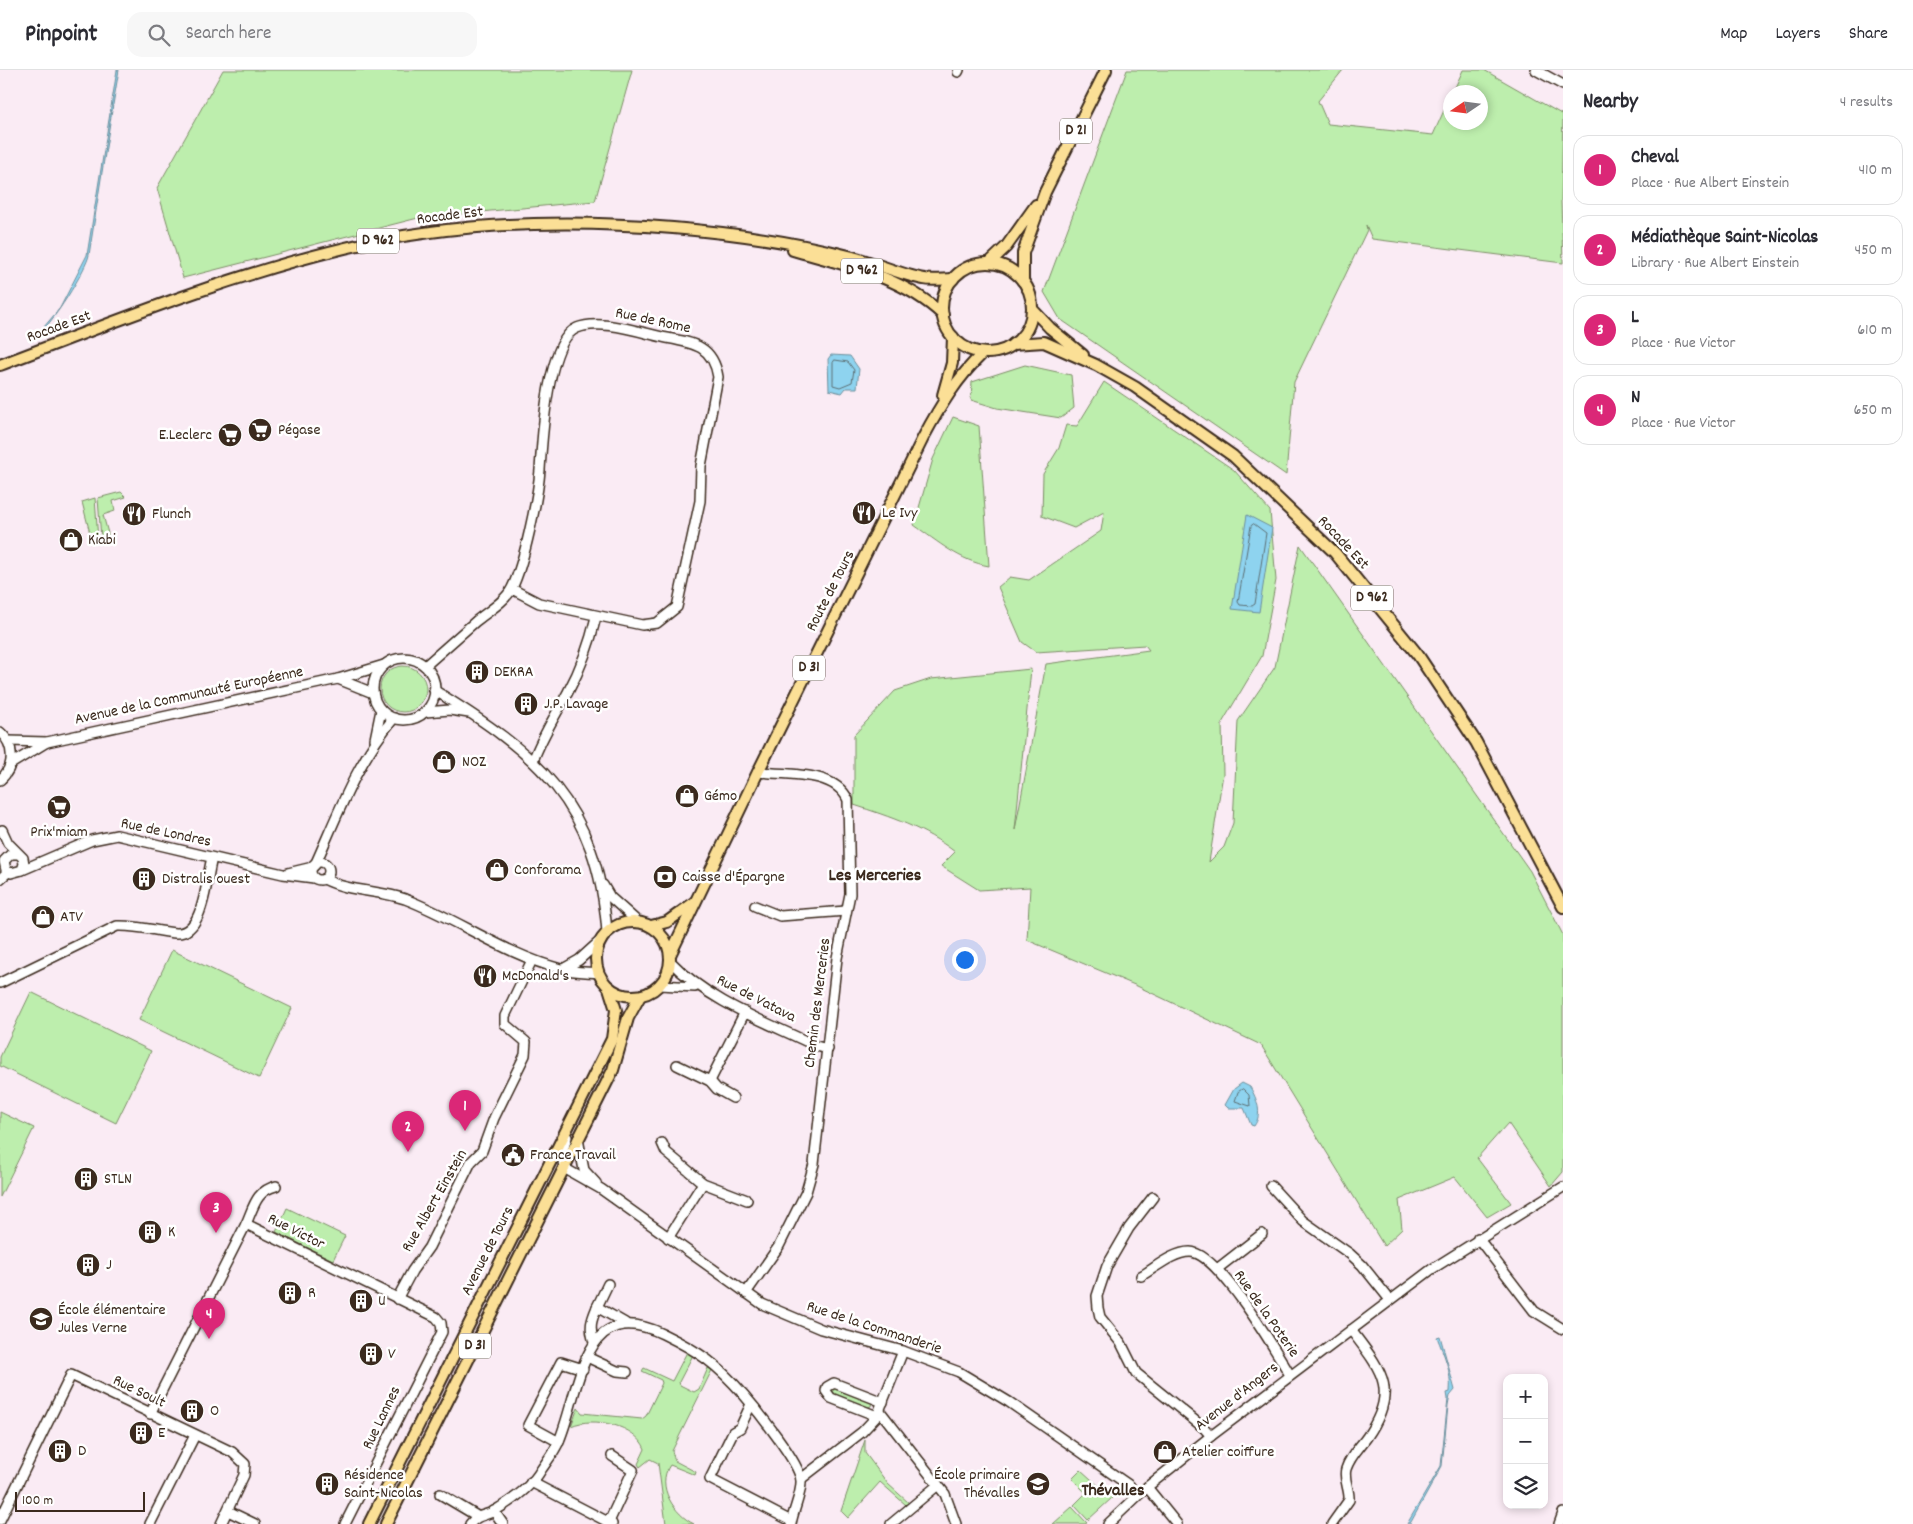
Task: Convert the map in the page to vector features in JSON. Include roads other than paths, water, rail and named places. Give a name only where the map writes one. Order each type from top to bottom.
[{"type":"main road","name":"D 21","points":[[1023,281],[1023,253],[1045,192],[1106,70]]},
{"type":"main road","name":"D 21","points":[[989,263],[1006,248],[1045,192]]},
{"type":"main road","name":"Rocade Est","points":[[0,365],[240,277],[347,247],[416,234],[484,226],[580,222],[673,228],[774,242],[852,257],[924,279],[953,279]]},
{"type":"main road","name":"Rocade Est","points":[[774,242],[792,250],[892,281],[919,295],[943,315]]},
{"type":"main road","points":[[989,263],[1008,268],[1023,281],[1031,299],[1032,309],[1026,328],[1014,344],[1004,350],[983,353],[965,347],[953,337],[943,315],[943,302],[946,290],[953,279],[963,270],[976,264],[989,263]]},
{"type":"main road","name":"Rocade Est","points":[[1032,309],[1050,328],[1096,365]]},
{"type":"main road","name":"Route de Tours","points":[[941,404],[952,363],[953,337]]},
{"type":"main road","name":"Rocade Est","points":[[1014,344],[1044,342],[1096,365],[1134,387],[1233,456],[1335,553],[1418,655],[1476,742],[1563,907]]},
{"type":"main road","name":"Route de Tours","points":[[670,958],[758,772],[941,404],[962,373],[983,353]]},
{"type":"main road","name":"Route de Tours","points":[[651,926],[667,922],[698,900]]},
{"type":"main road","points":[[627,922],[638,922],[651,926],[664,938],[670,958],[666,978],[660,985],[640,996],[624,996],[609,988],[598,973],[596,957],[600,941],[607,932],[627,922]]},
{"type":"main road","name":"Avenue de Tours","points":[[369,1524],[612,1039],[616,1010],[609,988]]},
{"type":"main road","name":"Avenue de Tours","points":[[386,1524],[613,1070],[628,1018],[640,996]]},
{"type":"street","points":[[1536,70],[1563,84]]},
{"type":"street","name":"Rue de Rome","points":[[597,324],[686,342],[707,351],[716,364],[718,378],[700,466],[700,501],[677,607],[657,623],[642,625],[596,617],[539,603],[512,589],[527,536],[540,470],[541,436],[549,392],[558,348],[563,340],[576,328],[597,324]]},
{"type":"street","points":[[425,666],[512,589]]},
{"type":"street","points":[[533,761],[539,744],[568,692],[589,644],[596,617]]},
{"type":"street","points":[[424,712],[433,698],[434,690],[434,681],[425,666],[408,658],[399,658],[384,665],[375,678],[373,693],[381,710],[394,718],[410,719],[424,712],[450,710],[474,714]]},
{"type":"street","name":"Avenue de la Communauté Européenne","points":[[8,741],[47,742],[338,679],[384,665]]},
{"type":"street","points":[[338,679],[373,693]]},
{"type":"street","points":[[434,690],[474,714],[533,761],[558,787],[573,809],[600,880],[610,897],[638,922]]},
{"type":"street","points":[[314,878],[312,873],[314,866],[326,837],[374,741],[381,710]]},
{"type":"street","points":[[374,741],[394,718]]},
{"type":"street","points":[[0,732],[8,741],[12,756],[10,764],[0,780]]},
{"type":"street","name":"Avenue de la Communauté Européenne","points":[[10,764],[47,742]]},
{"type":"street","name":"Chemin des Merceries","points":[[746,1293],[779,1246],[806,1192],[814,1164],[837,958],[850,894],[848,800],[844,791],[835,783],[817,777],[758,772]]},
{"type":"street","points":[[1,827],[8,844],[24,861],[22,870],[14,874],[8,872],[5,867],[1,827]]},
{"type":"street","name":"Rue de Londres","points":[[22,870],[92,840],[117,835],[283,874],[314,878],[326,872],[320,863],[283,874]]},
{"type":"street","points":[[326,837],[326,872],[336,885],[403,898],[470,928],[532,960],[563,970],[598,973]]},
{"type":"street","points":[[4,861],[11,854],[46,860]]},
{"type":"street","points":[[0,983],[117,926],[130,925],[178,934],[186,931],[198,920],[212,858]]},
{"type":"street","points":[[0,879],[8,872]]},
{"type":"street","points":[[600,880],[607,932]]},
{"type":"street","points":[[755,906],[780,916],[846,911]]},
{"type":"street","points":[[563,970],[579,960],[600,941]]},
{"type":"street","name":"Rue de Vatava","points":[[670,958],[698,987],[816,1046],[828,1049]]},
{"type":"street","name":"Rue Albert Einstein","points":[[397,1299],[412,1271],[429,1247],[471,1162],[482,1151],[494,1118],[525,1054],[526,1042],[509,1029],[505,1024],[505,1016],[532,960]]},
{"type":"street","name":"Rue de Vatava","points":[[660,985],[698,987]]},
{"type":"street","points":[[710,1081],[745,1012]]},
{"type":"street","points":[[677,1065],[710,1081],[733,1098]]},
{"type":"street","points":[[564,1168],[562,1154],[564,1144],[594,1078]]},
{"type":"street","name":"Rue de la Commanderie","points":[[578,1139],[584,1170],[601,1189]]},
{"type":"street","points":[[662,1143],[666,1152],[703,1183],[747,1200]]},
{"type":"street","name":"Rue de la Commanderie","points":[[564,1168],[601,1189],[762,1304],[821,1329],[903,1352],[959,1372],[1009,1402],[1130,1486],[1136,1497]]},
{"type":"street","points":[[668,1238],[703,1183]]},
{"type":"street","points":[[246,1224],[264,1189],[276,1186]]},
{"type":"street","points":[[1271,1186],[1303,1221],[1350,1254],[1362,1265],[1390,1300]]},
{"type":"street","name":"Avenue d'Angers","points":[[1108,1524],[1147,1487],[1211,1436],[1390,1300],[1478,1238],[1563,1187]]},
{"type":"street","points":[[1154,1197],[1129,1228],[1107,1266],[1097,1296],[1100,1317],[1121,1343],[1136,1372],[1204,1428],[1211,1436]]},
{"type":"street","name":"Rue Victor","points":[[150,1414],[246,1224],[436,1317],[441,1323]]},
{"type":"street","name":"Rue de la Poterie","points":[[1217,1269],[1262,1234]]},
{"type":"street","points":[[1478,1238],[1534,1311],[1563,1328]]},
{"type":"street","name":"Rue de la Poterie","points":[[1142,1276],[1179,1254],[1191,1252],[1202,1255],[1217,1269],[1259,1324],[1290,1375]]},
{"type":"street","points":[[594,1342],[590,1330],[590,1321],[608,1284]]},
{"type":"street","points":[[597,1307],[625,1324]]},
{"type":"street","name":"Rue Lannes","points":[[345,1524],[442,1332],[441,1323]]},
{"type":"street","points":[[470,1524],[477,1516],[494,1511],[540,1473],[558,1442],[587,1357],[594,1342],[612,1327],[625,1324],[645,1325],[698,1351],[723,1371],[751,1404],[797,1468],[800,1479],[791,1523],[710,1479],[733,1432],[740,1428],[751,1404]]},
{"type":"street","points":[[1332,1524],[1349,1500],[1345,1472],[1349,1461],[1368,1436],[1384,1402],[1386,1390],[1382,1376],[1374,1361],[1351,1330]]},
{"type":"street","points":[[800,1479],[862,1432],[880,1410],[903,1352]]},
{"type":"street","points":[[587,1357],[617,1371],[627,1372]]},
{"type":"street","points":[[558,1442],[528,1425],[561,1362],[583,1369]]},
{"type":"street","name":"Rue Soult","points":[[0,1520],[71,1375],[232,1452],[245,1464],[244,1475],[228,1511]]},
{"type":"street","points":[[880,1410],[831,1398],[826,1391],[827,1387],[834,1383],[880,1410],[945,1494],[956,1524]]},
{"type":"street","points":[[150,1524],[195,1435]]},
{"type":"street","points":[[531,1482],[609,1523],[633,1470],[630,1466],[612,1456]]},
{"type":"street","points":[[891,1524],[938,1485]]},
{"type":"street","points":[[1147,1487],[1177,1524]]},
{"type":"street","points":[[440,1494],[477,1516]]},
{"type":"street","points":[[221,1524],[228,1511],[256,1524]]},
{"type":"street","points":[[494,1511],[503,1524]]},
{"type":"street","points":[[1559,1524],[1563,1513]]},
{"type":"water","points":[[117,70],[119,70],[87,262],[59,310],[38,334],[60,308],[87,255]]},
{"type":"water","points":[[831,355],[850,356],[859,369],[857,388],[846,388],[842,393],[829,390],[828,359]]},
{"type":"water","points":[[1247,515],[1272,528],[1259,612],[1232,609]]},
{"type":"water","points":[[1242,1083],[1250,1087],[1257,1101],[1259,1112],[1254,1126],[1251,1125],[1244,1108],[1228,1108],[1225,1105],[1234,1089]]},
{"type":"water","points":[[1440,1336],[1455,1390],[1450,1396],[1448,1406],[1442,1466],[1411,1522],[1407,1524],[1441,1466],[1450,1378],[1437,1337]]},
{"type":"place","name":"Pégase","points":[[260,430]]},
{"type":"place","name":"E.Leclerc","points":[[230,435]]},
{"type":"place","name":"Le Ivy","points":[[864,513]]},
{"type":"place","name":"Flunch","points":[[134,514]]},
{"type":"place","name":"Kiabi","points":[[71,540]]},
{"type":"place","name":"DEKRA","points":[[477,672]]},
{"type":"place","name":"J.P. Lavage","points":[[526,704]]},
{"type":"place","name":"NOZ","points":[[444,762]]},
{"type":"place","name":"Gémo","points":[[687,796]]},
{"type":"place","name":"Prix'miam","points":[[59,807]]},
{"type":"place","name":"Conforama","points":[[497,870]]},
{"type":"place","name":"Caisse d'Épargne","points":[[665,877]]},
{"type":"place","name":"Distralis ouest","points":[[144,879]]},
{"type":"place","name":"ATV","points":[[43,917]]},
{"type":"place","name":"McDonald's","points":[[485,976]]},
{"type":"place","name":"Cheval","points":[[465,1131]]},
{"type":"place","name":"Médiathèque Saint-Nicolas","points":[[408,1152]]},
{"type":"place","name":"France Travail","points":[[513,1155]]},
{"type":"place","name":"STLN","points":[[86,1179]]},
{"type":"place","name":"K","points":[[150,1232]]},
{"type":"place","name":"L","points":[[216,1233]]},
{"type":"place","name":"J","points":[[88,1265]]},
{"type":"place","name":"R","points":[[290,1293]]},
{"type":"place","name":"U","points":[[361,1301]]},
{"type":"place","name":"École élémentaire Jules Verne","points":[[41,1319]]},
{"type":"place","name":"N","points":[[209,1339]]},
{"type":"place","name":"V","points":[[371,1354]]},
{"type":"place","name":"O","points":[[192,1411]]},
{"type":"place","name":"E","points":[[141,1433]]},
{"type":"place","name":"D","points":[[60,1451]]},
{"type":"place","name":"Atelier coiffure","points":[[1165,1452]]},
{"type":"place","name":"Résidence Saint-Nicolas","points":[[327,1484]]},
{"type":"place","name":"École primaire Thévalles","points":[[1038,1484]]},
{"type":"district","name":"Les Merceries","points":[[875,876]]},
{"type":"district","name":"Thévalles","points":[[1113,1491]]}]
